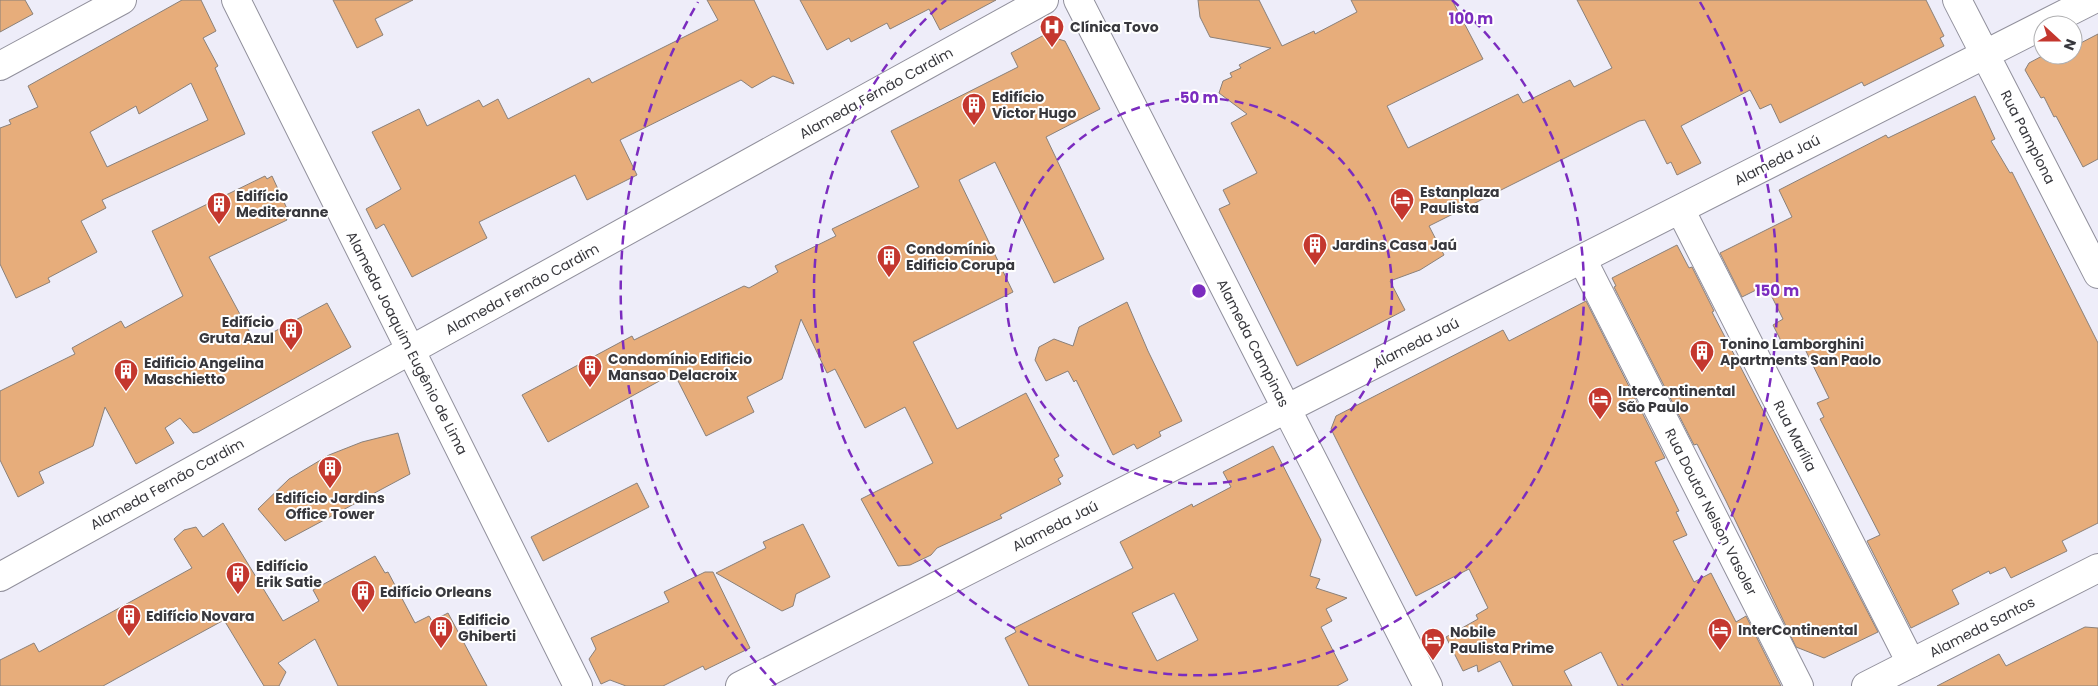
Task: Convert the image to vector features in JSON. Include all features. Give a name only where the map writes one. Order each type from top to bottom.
[{"type":"street","points":[[0,66],[122,0]]},
{"type":"street","name":"Alameda Joaquim Eugênio de Lima","points":[[236,0],[578,686]]},
{"type":"street","name":"Alameda Fernão Cardim","points":[[0,576],[1044,0]]},
{"type":"street","name":"Alameda Campinas","points":[[1078,0],[1428,686]]},
{"type":"street","name":"Rua Pamplona","points":[[1957,0],[2098,274]]},
{"type":"street","name":"Alameda Jaú","points":[[740,686],[2092,0]]},
{"type":"street","name":"Rua Marília","points":[[1680,208],[1911,663]]},
{"type":"street","name":"Rua Doutor Nelson Vasoler","points":[[1582,259],[1799,686]]},
{"type":"street","name":"Alameda Santos","points":[[1866,686],[2098,568]]},
{"type":"building","points":[[0,0],[25,0],[33,14],[0,32]]},
{"type":"building","points":[[182,0],[201,0],[216,31],[203,38],[218,66],[215,68],[245,134],[102,200],[106,208],[81,221],[97,252],[48,278],[50,282],[16,298],[0,264],[0,128],[11,124],[9,120],[38,107],[28,86]],"holes":[[[191,83],[208,120],[107,167],[90,132],[136,106],[139,114]]]},
{"type":"building","points":[[333,0],[413,0],[375,19],[383,35],[357,48]]},
{"type":"building","points":[[707,0],[754,0],[794,84],[773,76],[752,88],[741,80],[620,140],[637,175],[587,200],[575,175],[479,222],[487,238],[412,277],[384,224],[376,229],[366,209],[401,189],[372,132],[419,109],[427,126],[479,100],[483,107],[498,99],[508,119],[589,78],[592,83],[718,20]]},
{"type":"building","points":[[800,0],[996,0],[940,30],[929,9],[890,29],[887,23],[851,42],[849,38],[827,50]]},
{"type":"building","points":[[1198,0],[1259,0],[1282,46],[1314,31],[1315,34],[1357,12],[1351,0],[1452,0],[1483,59],[1387,106],[1408,148],[1518,94],[1523,103],[1570,80],[1574,87],[1612,68],[1577,0],[1926,0],[1944,36],[1940,38],[1944,46],[1864,86],[1862,82],[1780,123],[1771,104],[1760,109],[1750,90],[1681,126],[1701,163],[1677,175],[1671,162],[1667,164],[1645,120],[1639,121],[1429,226],[1444,255],[1420,270],[1390,281],[1405,310],[1297,366],[1219,209],[1230,204],[1223,190],[1257,173],[1231,123],[1247,114],[1219,93],[1223,81],[1232,77],[1230,73],[1241,68],[1239,65],[1271,48],[1210,37],[1200,17]]},
{"type":"building","points":[[2098,34],[2098,159],[2083,167],[2056,116],[2054,117],[2044,97],[2041,98],[2025,70],[2029,63],[2033,61],[2033,65],[2083,65],[2083,42]]},
{"type":"building","points":[[1044,35],[1065,41],[1100,109],[1046,137],[1104,259],[1054,283],[995,162],[959,180],[1013,292],[913,342],[957,429],[1026,393],[1059,456],[1054,459],[1063,476],[1058,479],[1061,484],[1000,515],[1002,518],[937,548],[931,555],[910,565],[898,566],[861,499],[933,463],[905,407],[865,428],[835,369],[827,373],[801,319],[782,379],[747,397],[754,412],[706,436],[674,373],[548,442],[522,395],[632,336],[634,340],[744,286],[749,288],[778,272],[775,266],[836,236],[832,229],[919,187],[891,131],[1018,67],[1011,53]]},
{"type":"building","points":[[1975,96],[1995,139],[1991,141],[2010,173],[2012,172],[2098,343],[2098,523],[2062,541],[2067,551],[2011,578],[2005,567],[1990,574],[1989,571],[1952,590],[1959,604],[1911,628],[1867,541],[1880,535],[1820,419],[1824,417],[1817,403],[1829,398],[1802,343],[1788,350],[1786,346],[1784,347],[1773,325],[1783,319],[1766,285],[1742,297],[1720,253],[1792,217],[1779,190],[1886,135],[1888,138]]},
{"type":"building","points":[[265,176],[267,179],[272,176],[289,213],[284,215],[287,220],[209,257],[255,342],[327,303],[351,347],[198,432],[193,433],[180,418],[165,428],[174,443],[136,464],[105,407],[93,446],[39,472],[44,483],[18,497],[0,460],[0,391],[75,354],[72,348],[121,321],[125,328],[183,296],[152,231]]},
{"type":"building","points":[[1677,245],[1689,268],[1692,267],[1714,311],[1712,312],[1878,632],[1824,658],[1796,647],[1726,501],[1697,444],[1694,445],[1614,287],[1616,286],[1612,278]]},
{"type":"building","points":[[1586,301],[1665,458],[1655,462],[1679,511],[1676,512],[1687,535],[1673,541],[1694,582],[1711,573],[1736,622],[1746,616],[1781,686],[1618,686],[1601,652],[1564,671],[1572,686],[1513,686],[1500,661],[1478,672],[1477,665],[1463,671],[1446,637],[1478,619],[1476,615],[1488,608],[1469,569],[1416,596],[1360,487],[1331,429],[1336,416],[1503,330],[1509,341]]},
{"type":"building","points":[[1127,302],[1182,421],[1159,432],[1161,436],[1137,449],[1134,444],[1113,455],[1076,380],[1074,382],[1068,371],[1046,381],[1035,360],[1039,347],[1054,339],[1073,346],[1079,327]]},
{"type":"building","name":"Edifício Jardins Office Tower","points":[[398,433],[410,474],[285,541],[258,509],[289,479],[329,455],[362,442]]},
{"type":"building","points":[[1273,446],[1321,540],[1310,576],[1320,579],[1316,588],[1347,598],[1326,609],[1332,621],[1321,627],[1348,680],[1337,686],[1029,686],[1005,638],[1016,632],[1014,628],[1133,568],[1120,542],[1192,504],[1193,507],[1231,487],[1223,472]],"holes":[[[1174,593],[1198,640],[1157,661],[1132,613]]]},
{"type":"building","points":[[637,483],[649,507],[543,561],[531,537]]},
{"type":"building","points":[[223,523],[283,621],[319,601],[313,590],[375,556],[385,573],[388,572],[415,623],[429,616],[432,621],[448,613],[487,686],[338,686],[315,639],[278,663],[286,672],[279,686],[264,686],[224,620],[103,686],[0,686],[0,660],[34,643],[39,652],[192,568],[174,539],[184,530],[196,527],[203,537]]},
{"type":"building","points":[[803,524],[830,577],[796,594],[793,606],[782,611],[716,573],[766,548],[763,542]]},
{"type":"building","points":[[705,572],[713,572],[750,648],[705,670],[703,666],[663,686],[626,686],[610,680],[601,684],[589,659],[596,649],[591,638],[669,602],[664,592]]},
{"type":"building","points":[[2085,627],[2098,628],[2098,686],[1937,686],[1999,654],[2006,666]]},
{"type":"place","name":"Clínica Tovo","points":[[1052,48]]},
{"type":"place","name":"Edifício Victor Hugo","points":[[974,126]]},
{"type":"place","name":"Estanplaza Paulista","points":[[1402,221]]},
{"type":"place","name":"Edifício Mediteranne","points":[[219,225]]},
{"type":"place","name":"Jardins Casa Jaú","points":[[1315,266]]},
{"type":"place","name":"Condomínio Edificio Corupa","points":[[889,278]]},
{"type":"place","name":"Edifício Gruta Azul","points":[[291,351]]},
{"type":"place","name":"Tonino Lamborghini Apartments San Paolo","points":[[1702,373]]},
{"type":"place","name":"Condomínio Edificio Mansao Delacroix","points":[[590,388]]},
{"type":"place","name":"Edificio Angelina Maschietto","points":[[126,392]]},
{"type":"place","name":"Intercontinental São Paulo","points":[[1600,420]]},
{"type":"place","name":"Edifício Jardins Office Tower","points":[[330,489]]},
{"type":"place","name":"Edifício Erik Satie","points":[[238,595]]},
{"type":"place","name":"Edifício Orleans","points":[[363,613]]},
{"type":"place","name":"Edifício Novara","points":[[129,637]]},
{"type":"place","name":"Edificio Ghiberti","points":[[441,649]]},
{"type":"place","name":"InterContinental","points":[[1720,651]]},
{"type":"place","name":"Nobile Paulista Prime","points":[[1433,661]]}]
